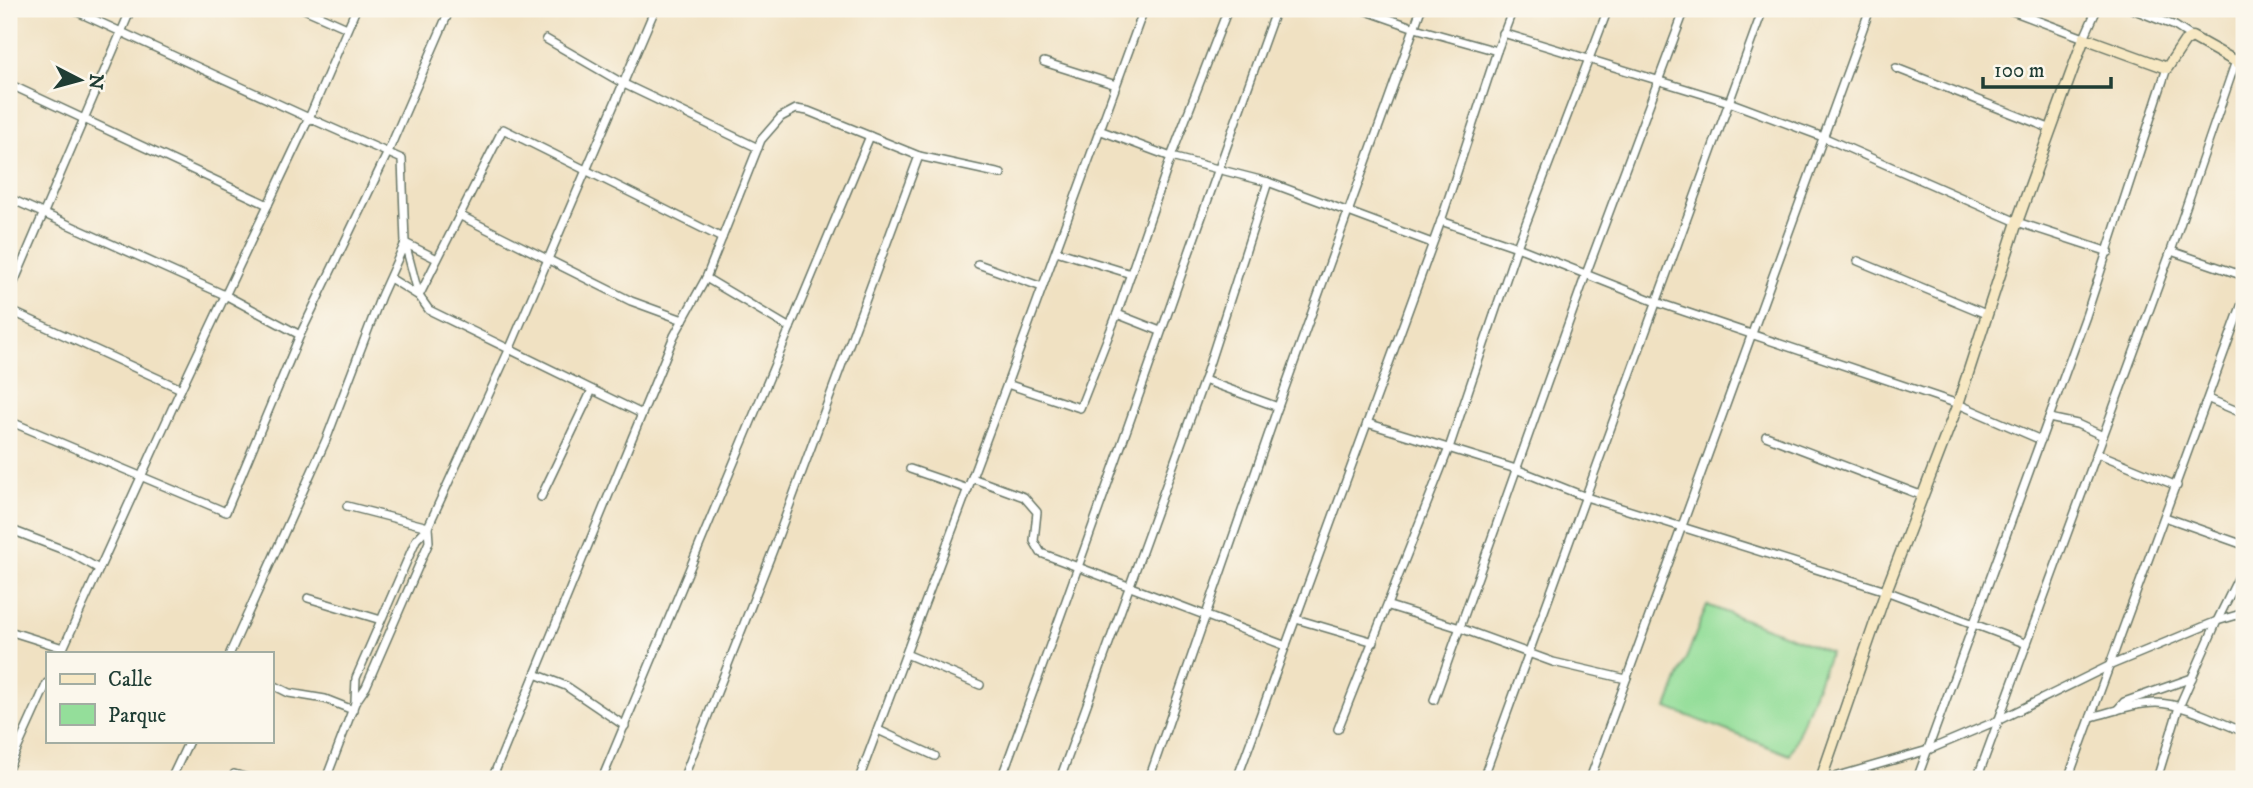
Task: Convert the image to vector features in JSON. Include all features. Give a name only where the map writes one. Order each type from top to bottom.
[{"type":"street","points":[[71,9],[402,159],[405,243],[419,296],[429,310],[642,414]]},
{"type":"street","points":[[9,294],[131,9]]},
{"type":"street","points":[[304,9],[347,28]]},
{"type":"street","points":[[9,631],[62,651],[181,389],[309,118],[356,9]]},
{"type":"street","points":[[9,421],[226,512],[300,335],[388,152],[450,9]]},
{"type":"street","points":[[354,707],[356,678],[381,620],[416,540],[428,527],[510,348],[655,9]]},
{"type":"street","points":[[859,779],[1144,9]]},
{"type":"street","points":[[1007,384],[1080,408],[1228,9]]},
{"type":"street","points":[[1001,779],[1080,567],[1160,331],[1276,9]]},
{"type":"street","points":[[1361,9],[1415,28],[1497,51]]},
{"type":"street","points":[[1149,779],[1278,407],[1421,9]]},
{"type":"street","points":[[1237,779],[1441,220],[1513,9]]},
{"type":"street","points":[[1338,729],[1389,606],[1449,448],[1517,247],[1608,9]]},
{"type":"street","points":[[1434,700],[1586,274],[1685,9]]},
{"type":"street","points":[[1483,779],[1763,9]]},
{"type":"street","points":[[1590,779],[1870,9]]},
{"type":"street","points":[[2007,9],[2167,68]]},
{"type":"street","points":[[1821,779],[1886,591],[1958,404],[2049,128],[2096,9]]},
{"type":"street","points":[[2132,9],[2175,26],[2240,64]]},
{"type":"street","points":[[1503,33],[1729,102],[1824,137],[2017,222],[2109,252]]},
{"type":"street","points":[[1917,779],[2109,252],[2167,68],[2185,41],[2192,37]]},
{"type":"street","points":[[546,39],[624,83],[758,148]]},
{"type":"street","points":[[1977,779],[2244,49]]},
{"type":"street","points":[[1044,62],[1116,85]]},
{"type":"street","points":[[1896,68],[2049,128]]},
{"type":"street","points":[[9,84],[268,205]]},
{"type":"street","points":[[492,779],[642,414],[683,320],[706,278],[761,140],[780,117],[796,109],[808,111],[919,156],[1001,174]]},
{"type":"street","points":[[419,296],[503,129],[722,238]]},
{"type":"street","points":[[1099,131],[1171,157],[1268,182],[1432,243]]},
{"type":"street","points":[[602,779],[870,136]]},
{"type":"street","points":[[683,779],[773,550],[919,156]]},
{"type":"street","points":[[1060,779],[1203,380],[1268,182]]},
{"type":"street","points":[[9,198],[227,296],[300,335]]},
{"type":"street","points":[[459,215],[631,301],[683,320]]},
{"type":"street","points":[[1441,220],[1656,302],[1958,404],[2041,440]]},
{"type":"street","points":[[405,243],[437,259]]},
{"type":"street","points":[[230,652],[326,440],[405,243]]},
{"type":"street","points":[[1056,251],[1131,274]]},
{"type":"street","points":[[2171,251],[2244,276]]},
{"type":"street","points":[[1858,261],[1986,314]]},
{"type":"street","points":[[978,264],[1042,287]]},
{"type":"street","points":[[390,278],[419,296]]},
{"type":"street","points":[[706,278],[790,328]]},
{"type":"street","points":[[2068,779],[2244,298]]},
{"type":"street","points":[[9,310],[181,389]]},
{"type":"street","points":[[1117,314],[1160,331]]},
{"type":"street","points":[[1203,380],[1278,407]]},
{"type":"street","points":[[541,497],[592,390]]},
{"type":"street","points":[[2209,399],[2244,414]]},
{"type":"street","points":[[2049,418],[2077,424],[2103,436]]},
{"type":"street","points":[[1367,423],[1516,469],[1586,497],[1886,591],[2027,644]]},
{"type":"street","points":[[1766,436],[1923,496]]},
{"type":"street","points":[[2096,453],[2177,486]]},
{"type":"street","points":[[910,470],[968,489]]},
{"type":"street","points":[[972,478],[1024,497],[1037,512],[1034,541],[1041,553],[1286,646]]},
{"type":"street","points":[[347,506],[428,527]]},
{"type":"street","points":[[2165,517],[2244,545]]},
{"type":"street","points":[[326,779],[354,707],[366,687],[429,542],[428,527]]},
{"type":"street","points":[[9,529],[69,552],[99,569]]},
{"type":"street","points":[[2157,779],[2179,707],[2244,566]]},
{"type":"street","points":[[308,598],[381,620]]},
{"type":"street","points":[[1389,606],[1585,671],[1626,679]]},
{"type":"street","points":[[1828,779],[1928,750],[1999,720],[2111,665],[2217,621],[2244,613]]},
{"type":"street","points":[[1296,619],[1374,642]]},
{"type":"street","points":[[906,654],[980,685]]},
{"type":"street","points":[[535,674],[566,686],[625,726]]},
{"type":"street","points":[[2116,710],[2133,698],[2192,678]]},
{"type":"street","points":[[9,767],[46,685]]},
{"type":"street","points":[[273,685],[289,693],[354,707]]},
{"type":"street","points":[[2091,717],[2137,705],[2158,703],[2179,707],[2244,732]]},
{"type":"street","points":[[878,730],[935,757]]},
{"type":"street","points":[[171,779],[189,742]]},
{"type":"street","points":[[234,774],[252,779]]},
{"type":"green space","points":[[1707,605],[1830,652],[1790,755],[1667,708]]}]
